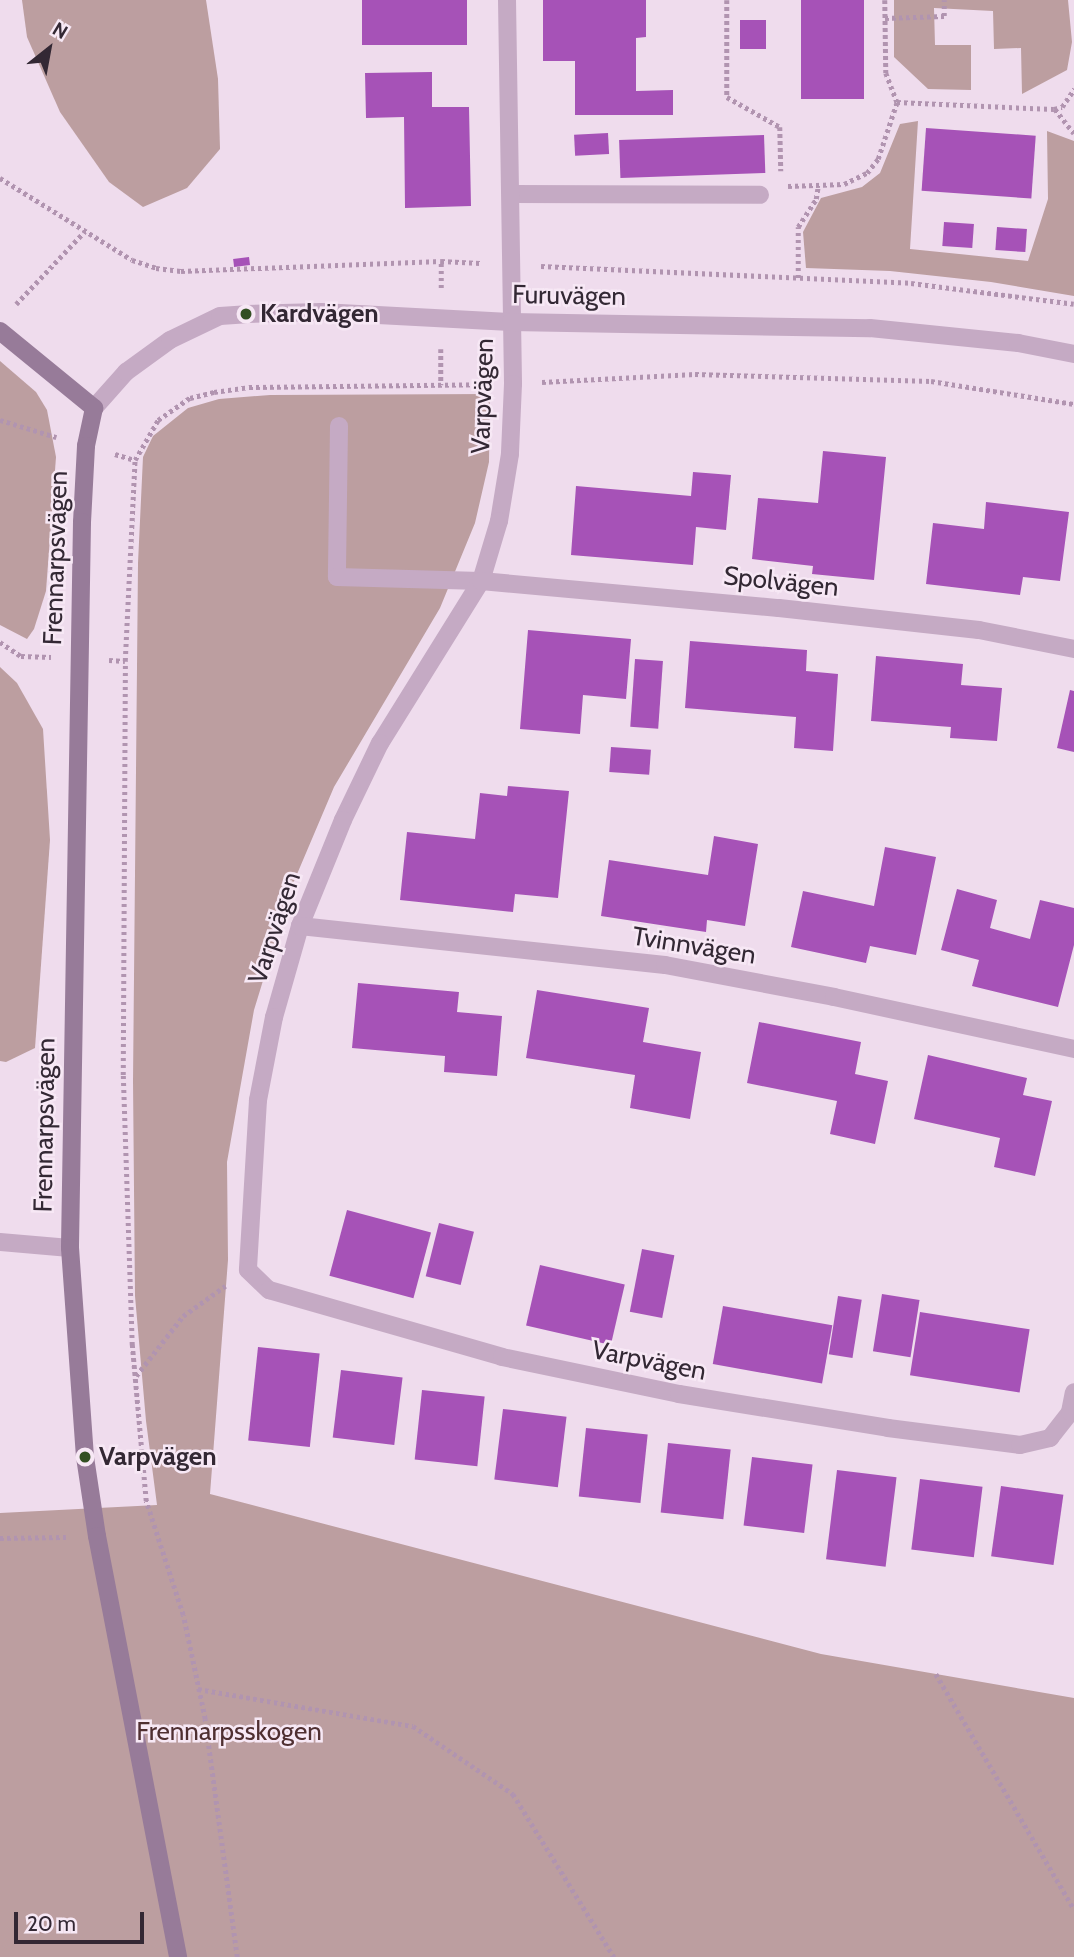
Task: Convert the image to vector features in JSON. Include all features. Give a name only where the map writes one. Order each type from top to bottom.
[{"type":"street","points":[[508,0],[512,194],[511,322]]},
{"type":"street","points":[[512,194],[760,195]]},
{"type":"street","name":"Furuvägen","points":[[94,408],[126,372],[170,340],[220,316],[321,312],[511,322],[870,328],[1018,343],[1074,354]]},
{"type":"street","name":"Varpvägen","points":[[511,322],[513,384],[510,454],[499,521],[481,581],[380,743],[343,820],[300,926],[274,1017],[258,1100],[248,1270],[269,1290],[502,1357],[679,1395],[888,1428],[1020,1445],[1050,1438],[1070,1412],[1074,1392]]},
{"type":"street","points":[[0,331],[94,408]]},
{"type":"street","name":"Frennarpsvägen","points":[[94,408],[86,446],[82,522],[70,1248],[85,1457],[97,1536],[178,1957]]},
{"type":"street","name":"Spolvägen","points":[[339,426],[337,578],[481,581],[779,608],[965,629],[1074,649]]},
{"type":"street","name":"Tvinnvägen","points":[[300,926],[664,965],[834,997],[1074,1049]]},
{"type":"street","points":[[0,1242],[70,1248]]},
{"type":"path","points":[[726,0],[727,97],[780,127],[781,185]]},
{"type":"path","points":[[760,195],[781,185],[818,187],[844,184],[867,173],[878,159],[897,102],[887,73],[885,0]]},
{"type":"path","points":[[886,18],[944,16],[944,0]]},
{"type":"path","points":[[897,102],[1054,109],[1062,107],[1074,89]]},
{"type":"path","points":[[1054,109],[1074,133]]},
{"type":"path","points":[[799,278],[798,227],[816,199],[818,187]]},
{"type":"path","points":[[9,311],[85,231]]},
{"type":"path","points":[[135,1376],[183,1316],[248,1270]]},
{"type":"path","points":[[0,1538],[97,1536]]},
{"type":"path","points":[[936,1674],[1074,1909]]},
{"type":"path","points":[[198,1689],[413,1726],[513,1794],[614,1957]]},
{"type":"green space","points":[[22,0],[206,0],[218,79],[220,149],[187,188],[143,207],[109,182],[60,112],[27,37]]},
{"type":"green space","points":[[894,0],[1068,0],[1072,42],[1067,70],[1022,94],[1021,48],[994,49],[993,11],[934,8],[935,45],[971,45],[971,90],[928,89],[894,57]]},
{"type":"green space","points":[[918,121],[910,249],[1028,261],[1048,199],[1047,131],[1074,141],[1074,296],[991,282],[890,271],[806,268],[803,232],[821,198],[862,187],[880,173],[900,124]]},
{"type":"green space","points":[[0,361],[36,392],[47,410],[56,457],[46,591],[34,629],[27,639],[0,625]]},
{"type":"green space","name":"Frennarpsskogen","points":[[490,394],[489,462],[475,523],[440,608],[334,787],[292,886],[254,1010],[227,1162],[228,1260],[210,1494],[821,1654],[1074,1698],[1074,1957],[0,1957],[0,1513],[157,1505],[146,1421],[135,1296],[133,1081],[138,563],[143,457],[153,436],[188,408],[219,399],[270,395]]},
{"type":"green space","points":[[0,667],[17,683],[43,729],[50,840],[35,1048],[6,1062],[0,1061]]},
{"type":"building","points":[[362,0],[467,0],[467,45],[362,45]]},
{"type":"building","points":[[543,0],[646,0],[646,37],[636,38],[636,91],[673,90],[673,115],[575,115],[575,61],[543,61]]},
{"type":"building","points":[[801,0],[864,0],[864,99],[801,99]]},
{"type":"building","points":[[740,20],[766,20],[766,49],[740,49]]},
{"type":"building","points":[[432,72],[432,107],[469,107],[471,206],[405,208],[404,117],[366,118],[365,73]]},
{"type":"building","points":[[926,128],[1036,136],[1031,199],[922,191]]},
{"type":"building","points":[[608,133],[609,154],[575,156],[574,135]]},
{"type":"building","points":[[764,135],[765,173],[620,178],[619,140]]},
{"type":"building","points":[[944,222],[974,224],[972,248],[942,246]]},
{"type":"building","points":[[997,227],[1027,229],[1025,252],[995,250]]},
{"type":"building","points":[[249,257],[250,265],[234,267],[233,259]]},
{"type":"building","points":[[823,451],[886,457],[874,580],[812,574],[813,566],[752,559],[758,498],[818,503]]},
{"type":"building","points":[[693,472],[731,475],[726,530],[696,527],[693,565],[571,555],[576,486],[691,496]]},
{"type":"building","points":[[986,502],[1069,512],[1060,581],[1023,577],[1020,595],[926,584],[933,523],[984,529]]},
{"type":"building","points":[[528,630],[631,639],[626,699],[583,695],[580,734],[520,729]]},
{"type":"building","points":[[690,641],[807,650],[806,671],[838,674],[833,751],[794,748],[796,717],[685,708]]},
{"type":"building","points":[[876,656],[963,664],[961,685],[1002,688],[997,741],[950,738],[951,727],[871,721]]},
{"type":"building","points":[[635,659],[663,661],[658,729],[630,727]]},
{"type":"building","points":[[1070,690],[1074,691],[1074,752],[1057,748]]},
{"type":"building","points":[[611,747],[651,750],[649,775],[609,772]]},
{"type":"building","points":[[508,786],[569,791],[558,898],[515,894],[513,912],[400,900],[407,832],[475,839],[480,793],[507,796]]},
{"type":"building","points":[[714,836],[758,844],[745,926],[707,920],[706,932],[601,916],[609,860],[708,875]]},
{"type":"building","points":[[885,847],[936,857],[916,955],[870,946],[866,963],[791,947],[803,891],[874,906]]},
{"type":"building","points":[[957,889],[997,900],[990,928],[1030,939],[1040,900],[1074,908],[1074,945],[1058,1007],[972,986],[979,960],[941,950]]},
{"type":"building","points":[[358,983],[459,992],[457,1012],[502,1016],[497,1076],[444,1072],[445,1056],[352,1048]]},
{"type":"building","points":[[537,990],[649,1008],[643,1042],[701,1052],[690,1119],[630,1108],[635,1075],[526,1058]]},
{"type":"building","points":[[759,1022],[861,1042],[855,1074],[888,1081],[875,1144],[830,1134],[837,1101],[747,1083]]},
{"type":"building","points":[[928,1055],[1027,1078],[1023,1095],[1052,1101],[1035,1176],[994,1167],[1000,1138],[914,1119]]},
{"type":"building","points":[[347,1210],[431,1233],[413,1298],[329,1276]]},
{"type":"building","points":[[439,1223],[474,1232],[461,1285],[426,1276]]},
{"type":"building","points":[[642,1249],[674,1255],[662,1318],[630,1312]]},
{"type":"building","points":[[540,1265],[625,1285],[611,1345],[526,1325]]},
{"type":"building","points":[[882,1294],[920,1300],[910,1357],[873,1351]]},
{"type":"building","points":[[838,1296],[862,1300],[852,1358],[829,1354]]},
{"type":"building","points":[[723,1306],[832,1325],[822,1383],[713,1364]]},
{"type":"building","points":[[920,1312],[1030,1329],[1020,1393],[910,1375]]},
{"type":"building","points":[[258,1347],[320,1353],[310,1447],[248,1440]]},
{"type":"building","points":[[341,1370],[403,1378],[394,1445],[333,1437]]},
{"type":"building","points":[[422,1390],[485,1397],[477,1466],[415,1460]]},
{"type":"building","points":[[503,1409],[567,1417],[558,1487],[494,1479]]},
{"type":"building","points":[[586,1428],[648,1434],[640,1503],[579,1497]]},
{"type":"building","points":[[668,1443],[731,1450],[723,1519],[661,1513]]},
{"type":"building","points":[[752,1457],[813,1464],[804,1533],[744,1525]]},
{"type":"building","points":[[837,1470],[897,1477],[886,1567],[826,1559]]},
{"type":"building","points":[[920,1479],[983,1487],[974,1557],[911,1549]]},
{"type":"building","points":[[1001,1486],[1063,1495],[1054,1565],[991,1556]]},
{"type":"place","name":"Kardvägen","points":[[246,314]]},
{"type":"place","name":"Varpvägen","points":[[85,1457]]}]
